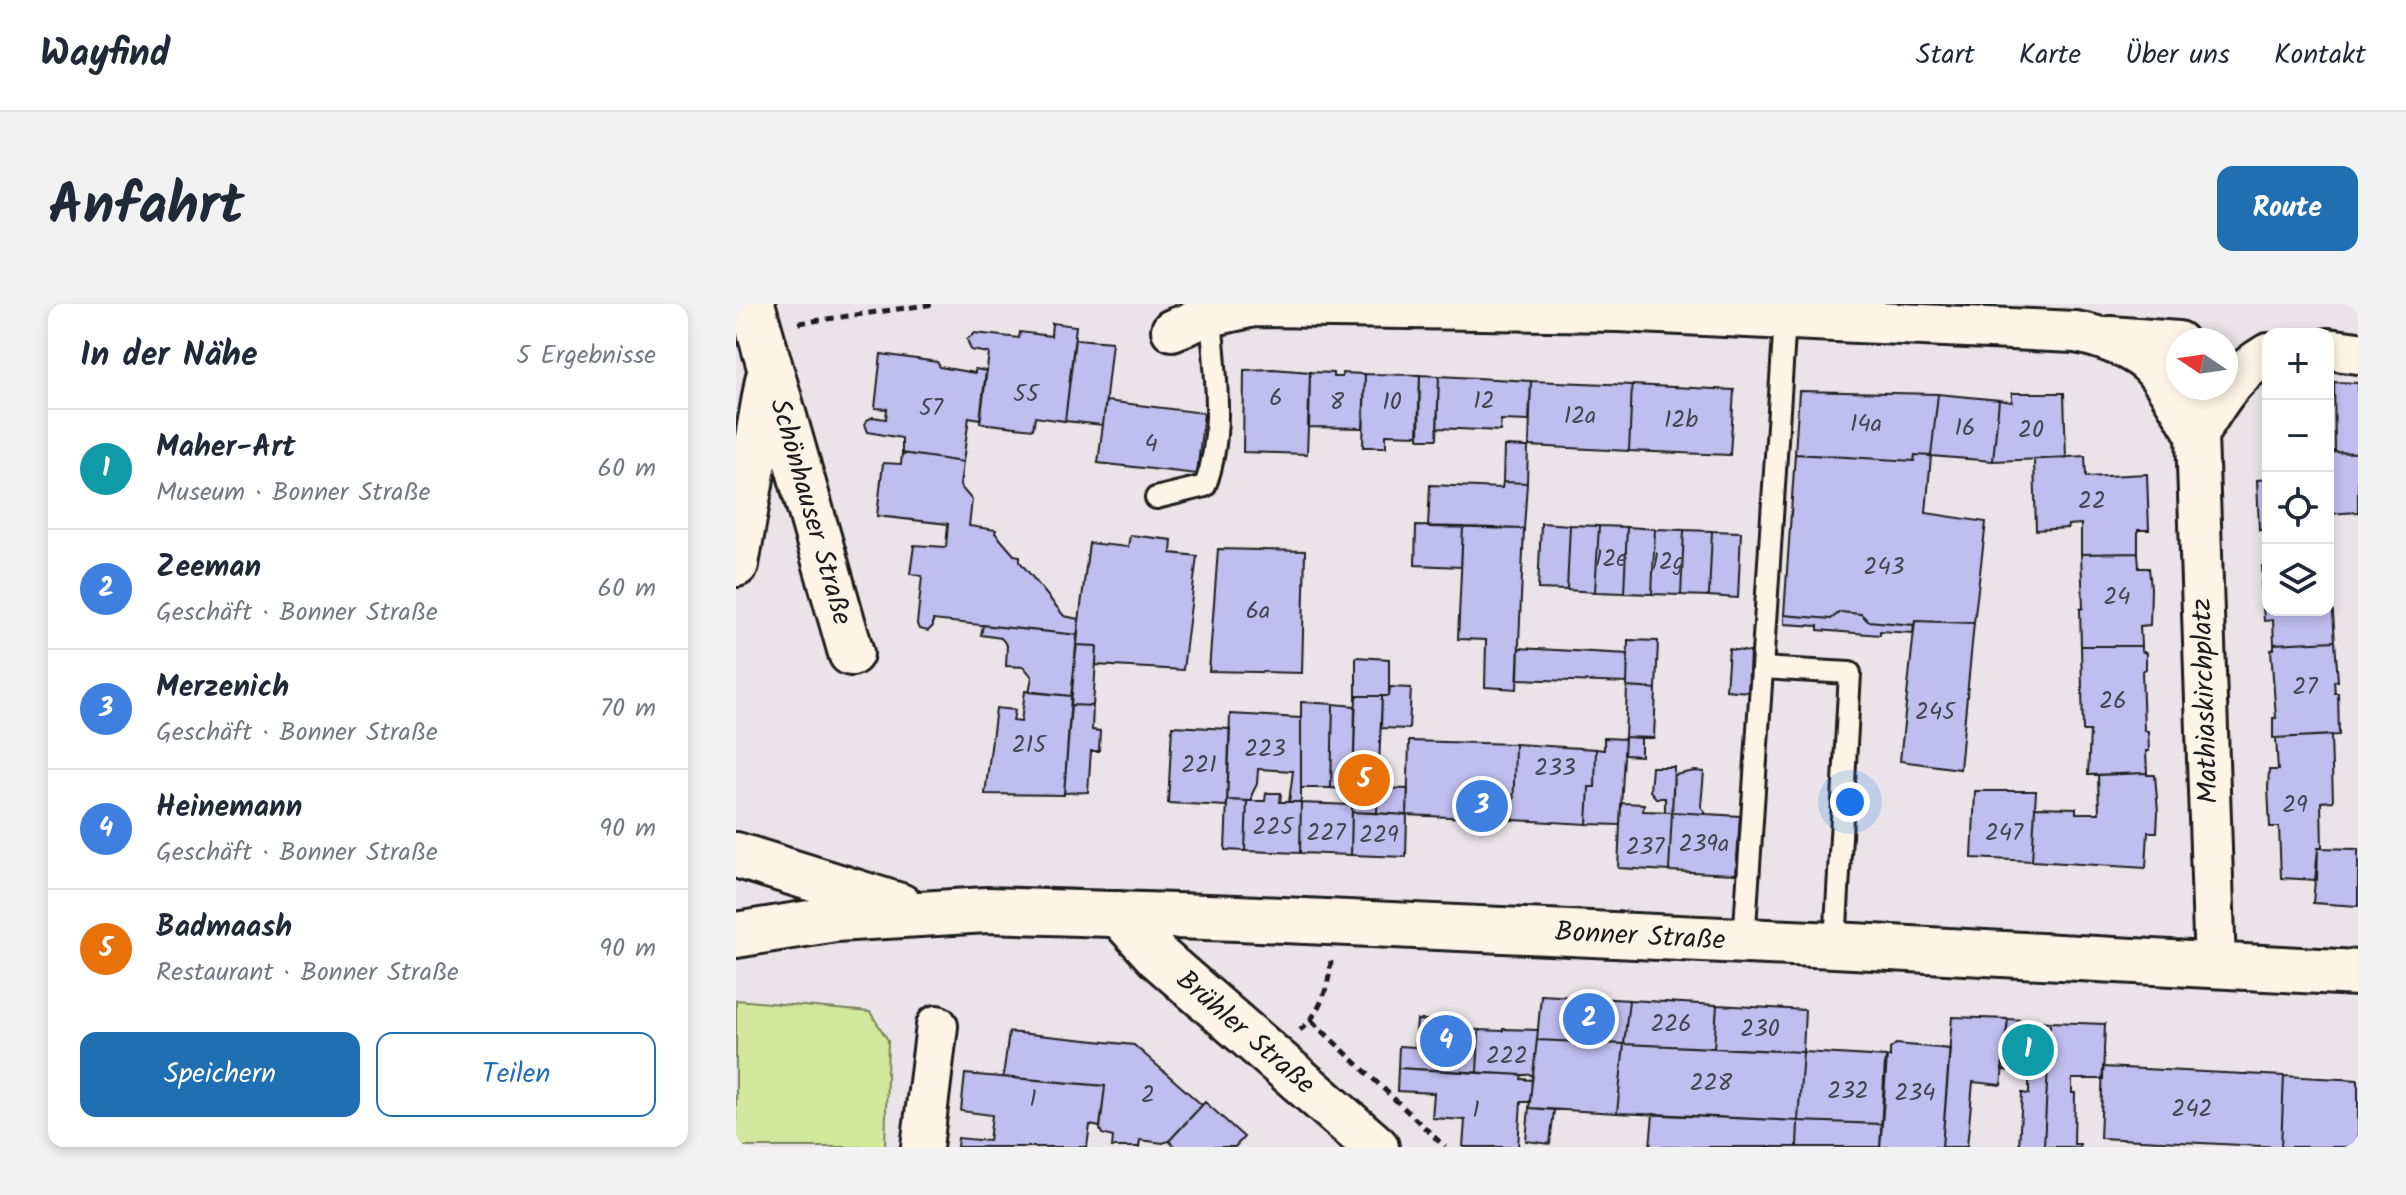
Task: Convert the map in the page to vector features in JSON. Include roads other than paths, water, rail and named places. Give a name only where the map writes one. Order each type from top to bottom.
[{"type":"main road","name":"Schönhauser Straße","points":[[736,564],[758,339]]},
{"type":"main road","name":"Schönhauser Straße","points":[[758,339],[851,653]]},
{"type":"main road","name":"Bonner Straße","points":[[736,855],[921,913]]},
{"type":"main road","name":"Bonner Straße","points":[[736,935],[835,919],[987,910],[1835,945],[2358,973]]},
{"type":"main road","name":"Brühler Straße","points":[[1119,914],[1158,957],[1376,1147]]},
{"type":"street","points":[[1172,330],[1211,316],[1254,306],[1618,308],[1785,319],[2074,324],[2166,340]]},
{"type":"street","points":[[2074,324],[2154,368],[2197,435],[2224,390],[2262,355]]},
{"type":"street","points":[[2238,347],[2262,350]]},
{"type":"street","name":"Mathiaskirchplatz","points":[[2197,435],[2215,967]]},
{"type":"street","points":[[922,1147],[937,1026]]},
{"type":"lane","points":[[1156,498],[1205,486],[1215,460],[1217,392],[1211,316]]},
{"type":"lane","points":[[1744,942],[1785,319]]},
{"type":"lane","points":[[1762,668],[1850,673],[1835,945]]},
{"type":"place","name":"Badmaash","points":[[1364,780]]},
{"type":"place","name":"Merzenich","points":[[1482,806]]},
{"type":"place","name":"Zeeman","points":[[1589,1019]]},
{"type":"place","name":"Heinemann","points":[[1446,1041]]},
{"type":"place","name":"Maher-Art","points":[[2028,1050]]}]
